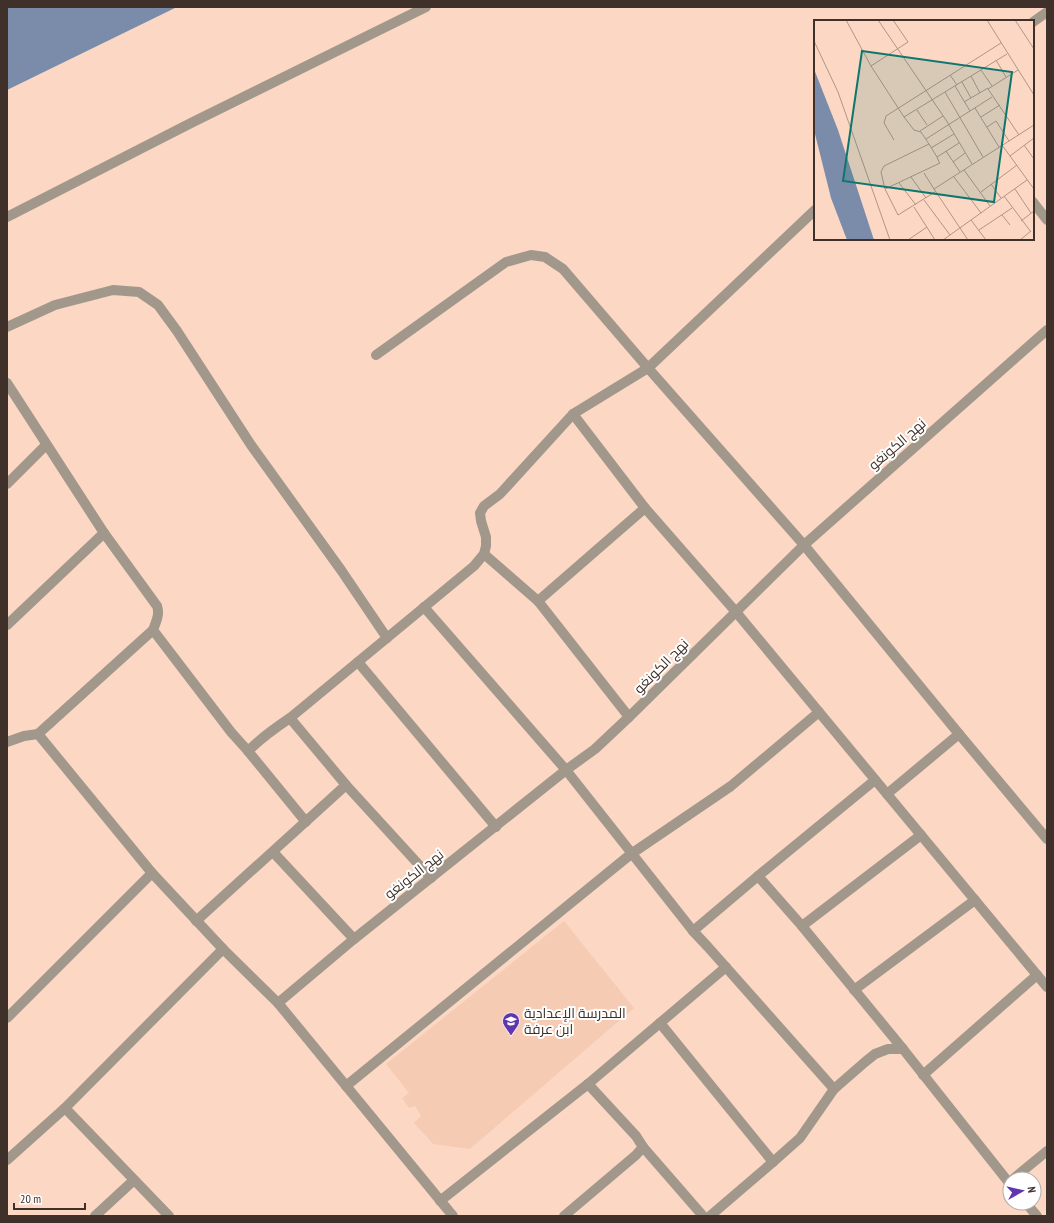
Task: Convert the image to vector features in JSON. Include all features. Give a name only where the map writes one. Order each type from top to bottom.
[{"type":"street","points":[[7,217],[191,122],[426,7]]},
{"type":"street","points":[[1034,21],[1047,12]]},
{"type":"street","points":[[1034,203],[1047,220]]},
{"type":"street","points":[[248,751],[258,741],[290,718],[474,566],[484,554],[486,546],[486,537],[480,521],[480,513],[484,506],[500,494],[573,414],[648,368],[814,211]]},
{"type":"street","points":[[376,356],[506,262],[531,255],[544,257],[563,269],[804,545],[1047,839]]},
{"type":"street","points":[[7,327],[55,305],[113,290],[139,292],[158,305],[178,331],[250,444],[341,570],[387,638]]},
{"type":"street","name":"نهج الكونغو","points":[[278,1003],[354,939],[566,770],[595,749],[804,545],[1047,330]]},
{"type":"street","points":[[7,384],[104,533],[159,610],[153,630],[38,734],[24,736],[7,742]]},
{"type":"street","points":[[573,414],[645,508],[736,612],[1047,987]]},
{"type":"street","points":[[7,484],[46,445]]},
{"type":"street","points":[[538,602],[645,508]]},
{"type":"street","points":[[7,625],[104,533]]},
{"type":"street","points":[[484,554],[538,602],[629,717]]},
{"type":"street","points":[[424,607],[566,770],[693,931],[834,1089]]},
{"type":"street","points":[[153,630],[231,732],[306,822]]},
{"type":"street","points":[[358,662],[496,827]]},
{"type":"street","points":[[346,1086],[631,854],[731,786],[819,712]]},
{"type":"street","points":[[290,718],[346,785],[431,878]]},
{"type":"street","points":[[38,734],[152,873],[223,949],[278,1003],[453,1216]]},
{"type":"street","points":[[887,794],[959,734]]},
{"type":"street","points":[[693,931],[875,780]]},
{"type":"street","points":[[196,921],[346,785]]},
{"type":"street","points":[[802,926],[921,835]]},
{"type":"street","points":[[273,852],[354,939]]},
{"type":"street","points":[[7,1018],[152,873]]},
{"type":"street","points":[[758,876],[802,926],[1002,1172]]},
{"type":"street","points":[[854,990],[975,900]]},
{"type":"street","points":[[7,1160],[65,1108],[223,949]]},
{"type":"street","points":[[440,1202],[588,1084],[726,968]]},
{"type":"street","points":[[923,1075],[1037,975]]},
{"type":"street","points":[[660,1023],[773,1162]]},
{"type":"street","points":[[710,1216],[800,1138],[834,1089],[875,1054],[888,1049],[902,1049]]},
{"type":"street","points":[[588,1084],[636,1136],[643,1147],[703,1216]]},
{"type":"street","points":[[65,1108],[169,1216]]},
{"type":"street","points":[[564,1216],[636,1155],[643,1147]]},
{"type":"street","points":[[1023,1171],[1047,1151]]},
{"type":"street","points":[[95,1216],[134,1180]]},
{"type":"shaded area","name":"المدرسة الإعدادية ابن عرفة","points":[[564,921],[634,1008],[470,1149],[433,1144],[414,1123],[421,1116],[415,1106],[409,1108],[402,1098],[409,1093],[386,1064]]},
{"type":"water","points":[[7,7],[177,7],[7,90]]},
{"type":"place","name":"المدرسة الإعدادية ابن عرفة","points":[[511,1036]]}]
